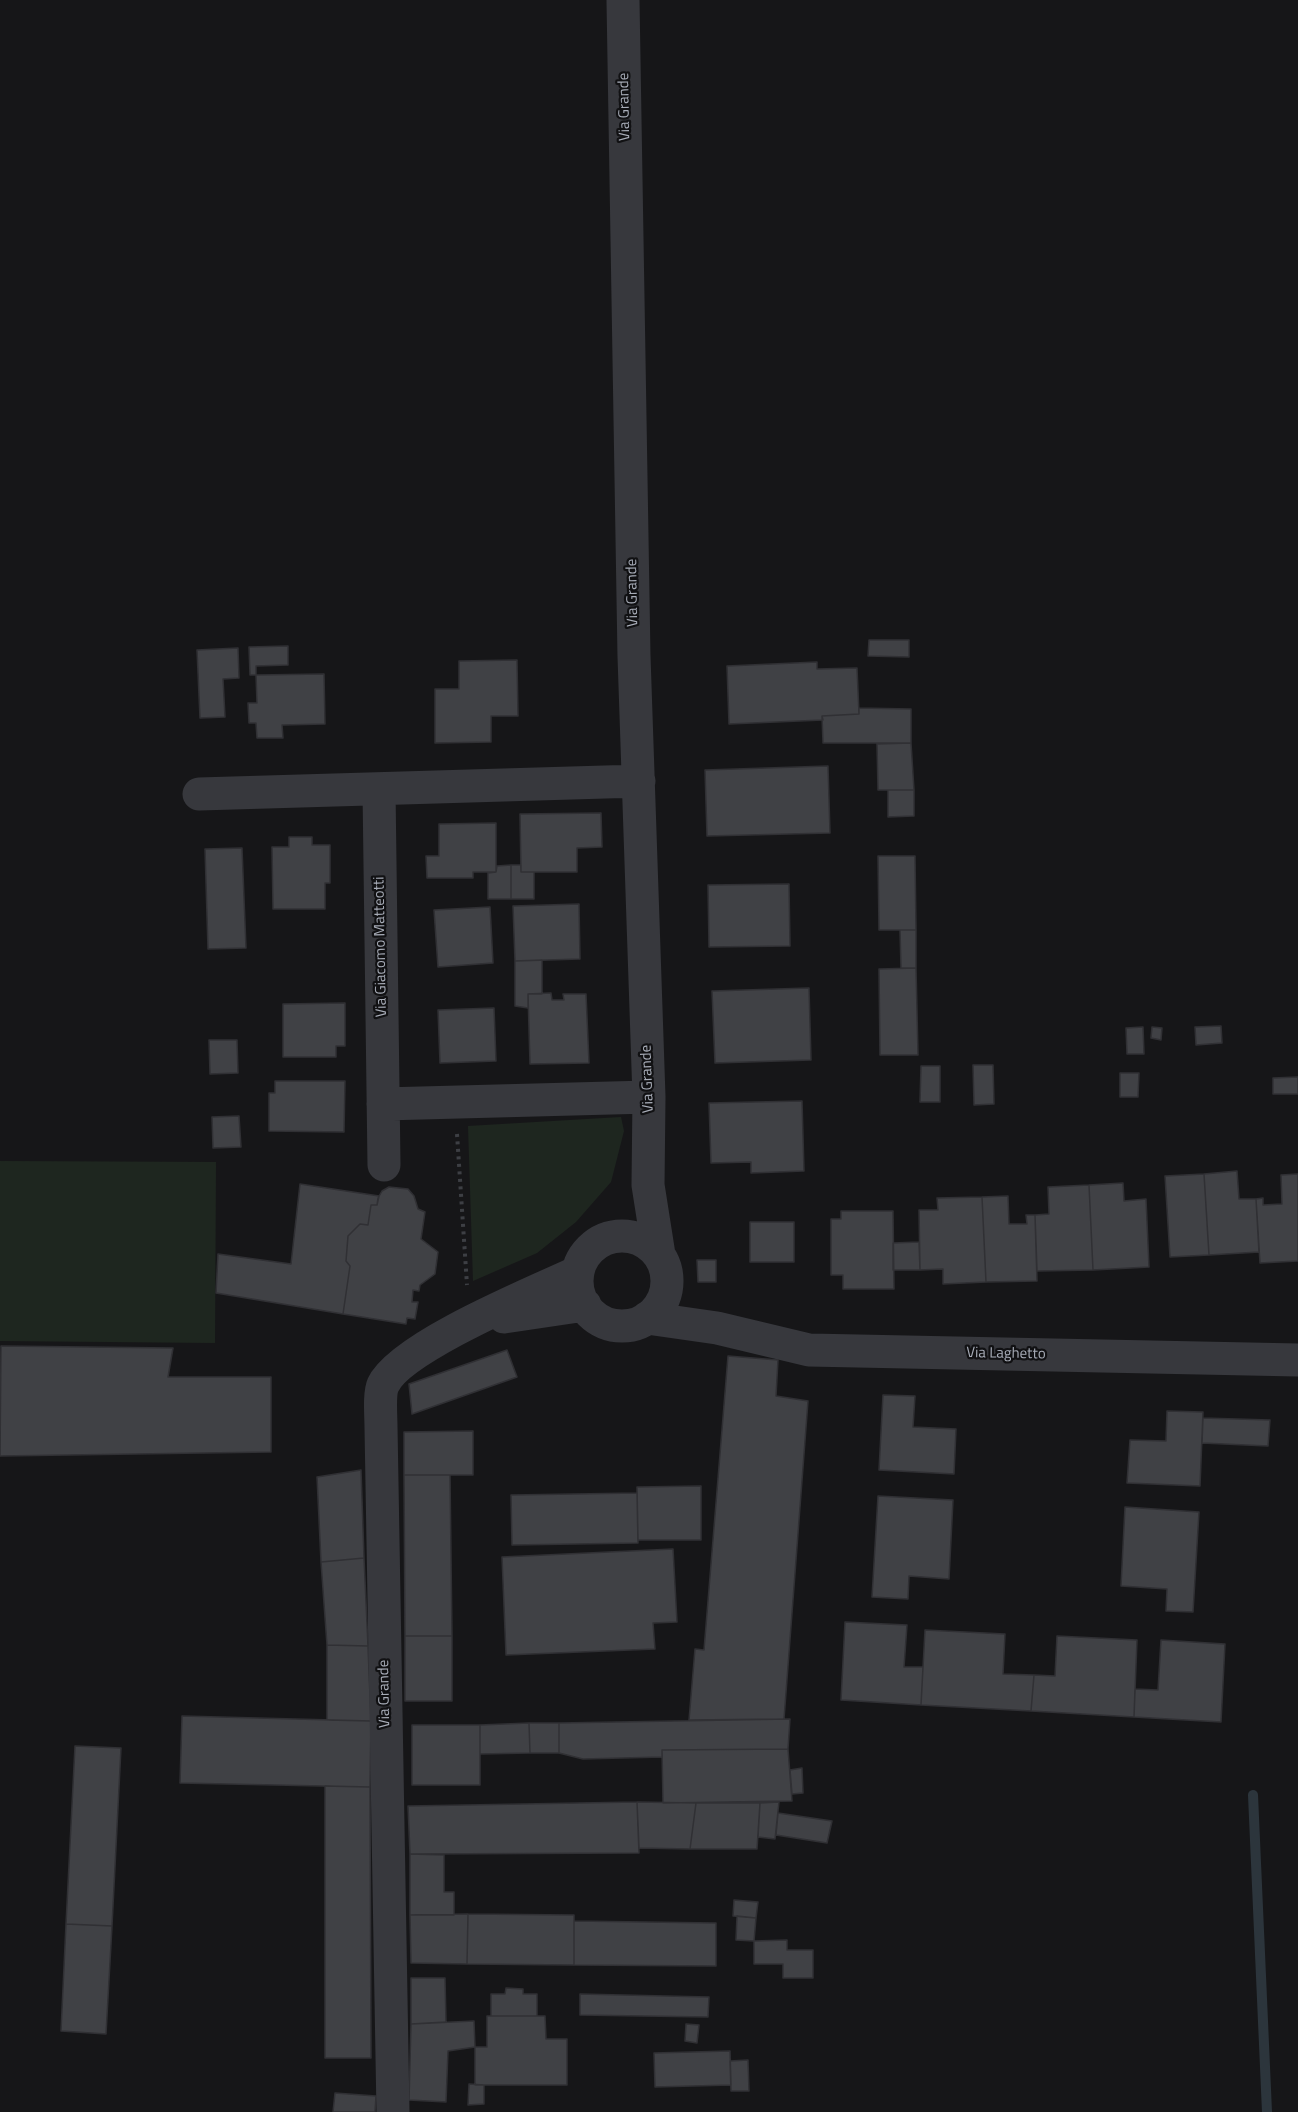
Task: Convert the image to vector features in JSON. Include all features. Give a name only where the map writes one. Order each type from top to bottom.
[{"type":"street","name":"Via Grande","points":[[623,0],[634,656],[649,1097],[648,1185],[659,1256]]},
{"type":"street","points":[[199,794],[639,781]]},
{"type":"street","name":"Via Giacomo Matteotti","points":[[379,789],[384,1165]]},
{"type":"street","points":[[383,1104],[649,1097]]},
{"type":"street","points":[[597,1243],[624,1236],[650,1245],[659,1256],[667,1278],[666,1289],[663,1300],[647,1318],[635,1324],[621,1326],[607,1323],[594,1316],[585,1305],[577,1284],[578,1272],[588,1251],[648,1185]]},
{"type":"street","name":"Via Grande","points":[[393,2112],[381,1439],[383,1386],[401,1364],[470,1322],[578,1272]]},
{"type":"street","name":"Via Laghetto","points":[[666,1289],[717,1328]]},
{"type":"street","name":"Via Grande","points":[[470,1322],[585,1305]]},
{"type":"street","name":"Via Laghetto","points":[[647,1318],[717,1328],[809,1350],[1298,1360]]},
{"type":"path","points":[[455,1102],[470,1322]]},
{"type":"shaded area","points":[[621,1117],[624,1131],[611,1182],[576,1222],[537,1253],[473,1281],[468,1126]]},
{"type":"shaded area","points":[[0,1161],[216,1162],[215,1343],[0,1341]]},
{"type":"building","points":[[869,640],[909,640],[909,657],[868,656]]},
{"type":"building","points":[[288,646],[288,665],[256,666],[256,675],[250,675],[249,647]]},
{"type":"building","points":[[238,648],[239,678],[223,679],[225,717],[200,718],[197,650]]},
{"type":"building","points":[[517,660],[518,716],[491,716],[491,742],[435,743],[435,689],[459,689],[459,661]]},
{"type":"building","points":[[817,662],[817,669],[857,668],[859,714],[822,716],[823,720],[729,724],[727,666]]},
{"type":"building","points":[[324,674],[325,724],[282,725],[283,738],[257,738],[256,723],[249,723],[248,703],[257,703],[256,675]]},
{"type":"building","points":[[859,708],[911,709],[911,743],[823,743],[822,716],[859,714]]},
{"type":"building","points":[[911,743],[914,790],[878,790],[877,744]]},
{"type":"building","points":[[828,766],[830,833],[707,836],[705,770]]},
{"type":"building","points":[[888,790],[914,790],[914,816],[888,817]]},
{"type":"building","points":[[601,813],[602,847],[577,848],[577,872],[521,872],[520,814]]},
{"type":"building","points":[[496,823],[496,872],[473,872],[473,878],[427,878],[426,856],[439,856],[439,824]]},
{"type":"building","points":[[289,837],[312,837],[312,845],[330,845],[330,883],[325,883],[325,909],[273,909],[272,847],[289,847]]},
{"type":"building","points":[[242,848],[246,948],[208,949],[205,849]]},
{"type":"building","points":[[878,856],[915,856],[916,930],[879,930]]},
{"type":"building","points":[[511,865],[511,899],[488,899],[488,873],[496,872],[497,866]]},
{"type":"building","points":[[511,865],[521,865],[521,872],[534,872],[534,899],[511,899]]},
{"type":"building","points":[[789,884],[790,946],[709,947],[708,885]]},
{"type":"building","points":[[579,904],[580,959],[515,961],[513,906]]},
{"type":"building","points":[[490,907],[493,963],[438,967],[434,910]]},
{"type":"building","points":[[900,930],[916,930],[916,968],[901,968]]},
{"type":"building","points":[[542,960],[542,994],[528,994],[528,1008],[515,1006],[515,961]]},
{"type":"building","points":[[916,968],[918,1055],[880,1055],[879,969]]},
{"type":"building","points":[[809,988],[811,1060],[715,1063],[712,991]]},
{"type":"building","points":[[551,993],[552,1000],[564,1000],[563,994],[586,994],[589,1063],[530,1064],[528,994]]},
{"type":"building","points":[[345,1003],[345,1046],[336,1046],[336,1057],[283,1057],[283,1004]]},
{"type":"building","points":[[494,1008],[496,1061],[440,1063],[438,1010]]},
{"type":"building","points":[[1221,1026],[1222,1043],[1196,1045],[1195,1027]]},
{"type":"building","points":[[1143,1027],[1144,1054],[1127,1054],[1126,1028]]},
{"type":"building","points":[[1152,1027],[1162,1028],[1161,1040],[1151,1038]]},
{"type":"building","points":[[209,1040],[237,1040],[238,1073],[210,1074]]},
{"type":"building","points":[[973,1065],[993,1065],[994,1104],[974,1105]]},
{"type":"building","points":[[921,1066],[940,1066],[940,1102],[920,1102]]},
{"type":"building","points":[[1120,1073],[1139,1073],[1138,1097],[1120,1097]]},
{"type":"building","points":[[1298,1077],[1298,1094],[1273,1094],[1273,1078]]},
{"type":"building","points":[[275,1081],[345,1081],[344,1132],[269,1131],[269,1093],[275,1093]]},
{"type":"building","points":[[802,1101],[804,1171],[751,1173],[751,1162],[711,1163],[709,1103]]},
{"type":"building","points":[[239,1116],[241,1147],[213,1148],[212,1117]]},
{"type":"building","points":[[1237,1171],[1239,1199],[1256,1199],[1259,1252],[1209,1255],[1204,1174]]},
{"type":"building","points":[[1204,1174],[1209,1255],[1170,1257],[1165,1176]]},
{"type":"building","points":[[1298,1174],[1298,1261],[1260,1263],[1256,1199],[1263,1198],[1263,1205],[1282,1204],[1281,1175]]},
{"type":"building","points":[[1123,1183],[1124,1201],[1146,1199],[1149,1267],[1093,1270],[1089,1185]]},
{"type":"building","points":[[300,1184],[379,1196],[377,1205],[371,1205],[368,1225],[360,1224],[348,1236],[346,1261],[350,1266],[343,1314],[216,1293],[218,1254],[291,1264]]},
{"type":"building","points":[[1089,1185],[1093,1270],[1037,1271],[1035,1215],[1049,1214],[1048,1187]]},
{"type":"building","points":[[389,1187],[408,1189],[414,1196],[418,1209],[425,1212],[421,1239],[438,1252],[435,1274],[420,1285],[419,1291],[413,1290],[412,1302],[418,1302],[415,1319],[407,1318],[406,1324],[343,1314],[350,1266],[346,1261],[348,1236],[360,1224],[368,1225],[371,1205],[377,1205],[382,1191]]},
{"type":"building","points":[[1008,1196],[1009,1224],[1027,1224],[1026,1215],[1035,1215],[1037,1281],[986,1282],[982,1197]]},
{"type":"building","points":[[982,1197],[986,1282],[943,1284],[943,1269],[920,1270],[919,1210],[938,1210],[937,1198]]},
{"type":"building","points":[[841,1211],[893,1211],[894,1289],[843,1289],[843,1275],[831,1275],[831,1219],[841,1219]]},
{"type":"building","points":[[750,1222],[794,1222],[794,1262],[750,1262]]},
{"type":"building","points":[[919,1242],[920,1270],[893,1270],[893,1243]]},
{"type":"building","points":[[697,1260],[716,1260],[716,1282],[698,1282]]},
{"type":"building","points":[[1,1346],[173,1348],[168,1377],[271,1377],[271,1452],[0,1456]]},
{"type":"building","points":[[507,1350],[517,1377],[412,1414],[409,1384]]},
{"type":"building","points":[[728,1356],[778,1360],[776,1396],[808,1401],[784,1719],[689,1720],[695,1649],[704,1650]]},
{"type":"building","points":[[883,1395],[915,1396],[913,1427],[956,1429],[954,1474],[879,1470]]},
{"type":"building","points":[[1167,1411],[1203,1412],[1200,1486],[1127,1483],[1130,1440],[1166,1441]]},
{"type":"building","points":[[1203,1418],[1270,1420],[1268,1446],[1202,1443]]},
{"type":"building","points":[[473,1431],[473,1475],[404,1475],[404,1432]]},
{"type":"building","points":[[361,1470],[364,1558],[321,1562],[317,1477]]},
{"type":"building","points":[[404,1475],[450,1475],[452,1636],[405,1636]]},
{"type":"building","points":[[701,1486],[701,1540],[638,1540],[637,1487]]},
{"type":"building","points":[[637,1493],[638,1543],[512,1545],[511,1495]]},
{"type":"building","points":[[878,1496],[953,1500],[949,1579],[909,1576],[908,1599],[872,1597]]},
{"type":"building","points":[[1125,1507],[1199,1512],[1193,1612],[1166,1611],[1167,1589],[1121,1586]]},
{"type":"building","points":[[673,1549],[677,1622],[653,1623],[655,1649],[506,1655],[502,1557]]},
{"type":"building","points":[[364,1558],[368,1646],[327,1645],[321,1562]]},
{"type":"building","points":[[845,1622],[907,1625],[904,1667],[923,1667],[921,1705],[841,1700]]},
{"type":"building","points":[[925,1630],[1005,1634],[1003,1674],[1034,1675],[1031,1711],[921,1705]]},
{"type":"building","points":[[405,1636],[452,1636],[452,1701],[405,1701]]},
{"type":"building","points":[[1057,1636],[1137,1640],[1134,1717],[1031,1711],[1034,1675],[1055,1676]]},
{"type":"building","points":[[1161,1640],[1225,1644],[1221,1722],[1134,1717],[1135,1689],[1158,1690]]},
{"type":"building","points":[[327,1645],[368,1646],[371,1721],[327,1720]]},
{"type":"building","points":[[182,1716],[371,1721],[370,1787],[180,1783]]},
{"type":"building","points":[[790,1719],[788,1749],[662,1750],[662,1757],[583,1759],[559,1753],[559,1723]]},
{"type":"building","points":[[529,1723],[530,1753],[480,1754],[480,1725]]},
{"type":"building","points":[[529,1723],[559,1723],[559,1753],[530,1753]]},
{"type":"building","points":[[412,1725],[480,1725],[480,1785],[412,1785]]},
{"type":"building","points":[[75,1746],[121,1748],[112,1926],[66,1924]]},
{"type":"building","points":[[788,1749],[792,1801],[663,1803],[662,1750]]},
{"type":"building","points":[[802,1768],[803,1793],[792,1794],[790,1770]]},
{"type":"building","points":[[325,1786],[370,1787],[371,2058],[325,2058]]},
{"type":"building","points":[[637,1802],[696,1803],[690,1849],[639,1848]]},
{"type":"building","points":[[637,1802],[639,1853],[410,1854],[408,1806]]},
{"type":"building","points":[[779,1802],[775,1839],[758,1837],[760,1803]]},
{"type":"building","points":[[696,1803],[760,1803],[757,1849],[690,1849]]},
{"type":"building","points":[[778,1813],[832,1821],[827,1843],[776,1835]]},
{"type":"building","points":[[410,1854],[444,1855],[444,1892],[454,1892],[454,1915],[410,1915]]},
{"type":"building","points":[[734,1900],[758,1902],[756,1918],[733,1916]]},
{"type":"building","points":[[468,1914],[574,1915],[574,1965],[467,1964]]},
{"type":"building","points":[[468,1914],[467,1964],[411,1963],[410,1915]]},
{"type":"building","points":[[737,1916],[756,1918],[754,1941],[736,1940]]},
{"type":"building","points":[[574,1921],[716,1923],[716,1966],[574,1965]]},
{"type":"building","points":[[66,1924],[112,1926],[106,2034],[61,2031]]},
{"type":"building","points":[[787,1940],[787,1950],[813,1950],[813,1978],[783,1978],[783,1964],[754,1964],[754,1941]]},
{"type":"building","points":[[411,1978],[445,1978],[446,2022],[411,2024]]},
{"type":"building","points":[[506,1988],[523,1989],[523,1994],[537,1994],[537,2016],[491,2016],[491,1994],[505,1994]]},
{"type":"building","points":[[580,1994],[709,1997],[708,2017],[580,2015]]},
{"type":"building","points":[[487,2016],[545,2016],[546,2039],[567,2039],[567,2085],[475,2085],[475,2047],[487,2047]]},
{"type":"building","points":[[474,2021],[475,2047],[448,2051],[446,2102],[409,2100],[411,2024]]},
{"type":"building","points":[[686,2024],[699,2025],[697,2043],[685,2041]]},
{"type":"building","points":[[730,2051],[731,2085],[655,2087],[654,2053]]},
{"type":"building","points":[[748,2060],[749,2091],[731,2091],[730,2061]]},
{"type":"building","points":[[469,2084],[484,2085],[484,2104],[468,2105]]},
{"type":"building","points":[[335,2093],[376,2096],[375,2112],[333,2112]]},
{"type":"waterway","points":[[1253,1795],[1267,2112]]}]
